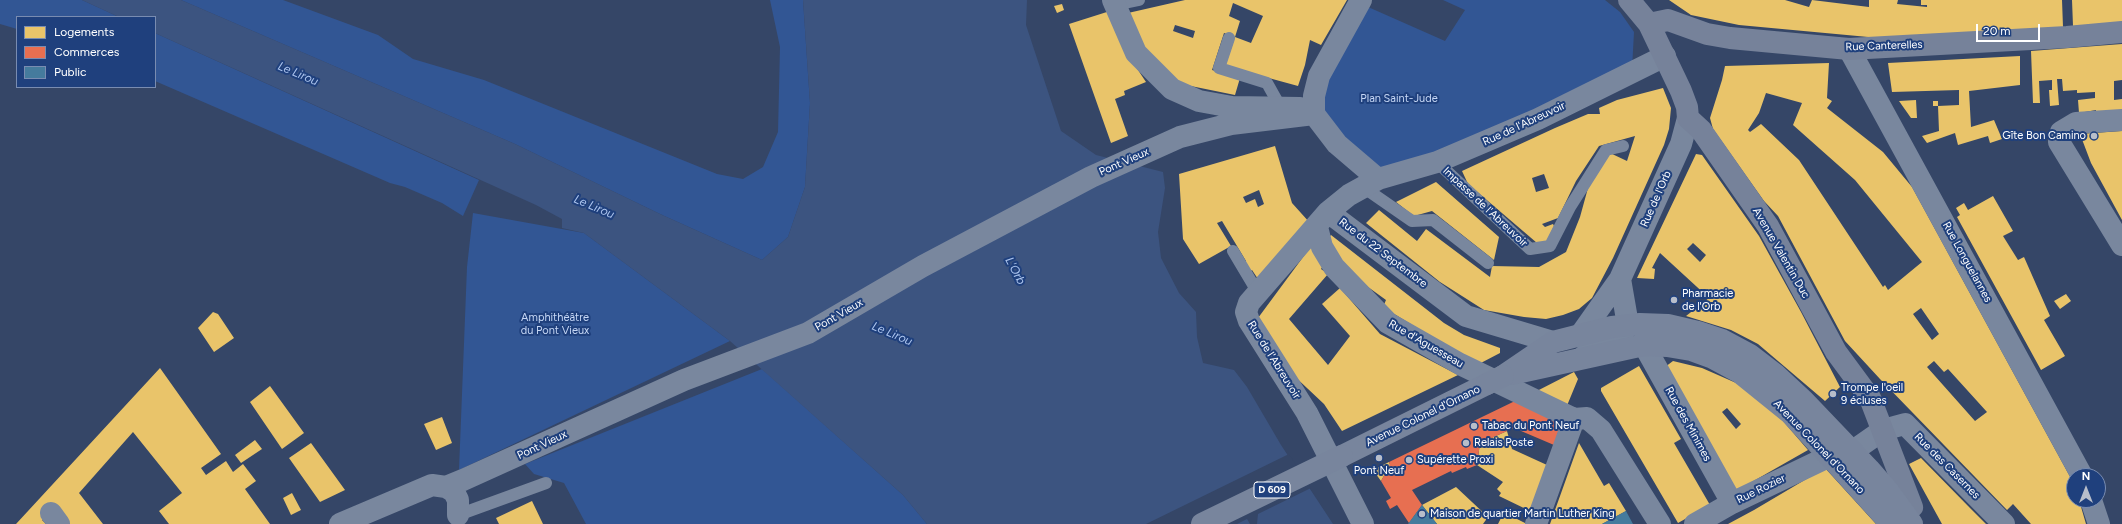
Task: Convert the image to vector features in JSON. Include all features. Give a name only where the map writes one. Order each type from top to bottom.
[{"type":"main road","points":[[1629,0],[1649,24],[1687,106],[1688,118]]},
{"type":"main road","name":"Rue Canterelles","points":[[1649,24],[1668,20],[1707,34],[1730,38],[1849,49],[2067,37],[2122,32]]},
{"type":"main road","name":"Avenue Valentin Duc","points":[[1688,118],[1701,130],[1768,226],[1836,352],[1870,398],[1912,507],[1903,520]]},
{"type":"main road","name":"Avenue Colonel d'Ornano","points":[[1202,524],[1495,380],[1552,342],[1581,334],[1640,324],[1668,325],[1698,332],[1722,340],[1750,355],[1776,375],[1804,401],[1853,451],[1903,520]]},
{"type":"main road","name":"Avenue Colonel d'Ornano","points":[[1495,380],[1583,357],[1644,345],[1668,346],[1691,350],[1713,358],[1739,372],[1791,414],[1830,456],[1903,520]]},
{"type":"street","points":[[1314,114],[1314,96],[1319,76],[1361,0]]},
{"type":"street","points":[[1114,2],[1136,53],[1172,89],[1199,101],[1232,107],[1300,108],[1314,114],[1337,144],[1371,183]]},
{"type":"street","name":"Rue Longuelannes","points":[[1849,49],[2078,468]]},
{"type":"street","name":"Rue de l'Abreuvoir","points":[[1371,183],[1465,151],[1538,119],[1665,56]]},
{"type":"street","name":"Pont Vieux","points":[[446,487],[487,470],[684,380],[808,333],[923,266],[1091,177],[1180,137],[1231,124],[1314,114]]},
{"type":"street","name":"Rue de l'Orb","points":[[1581,334],[1620,279],[1681,144],[1688,118]]},
{"type":"street","points":[[2122,120],[2076,123],[2061,132],[2059,142],[2122,245]]},
{"type":"street","name":"Rue du 22 Septembre","points":[[1371,183],[1349,195],[1322,219],[1466,316],[1552,342]]},
{"type":"street","name":"Rue de l'Abreuvoir","points":[[1322,219],[1249,303],[1246,312],[1248,321],[1307,413],[1363,524]]},
{"type":"street","name":"Rue d'Aguesseau","points":[[1322,219],[1322,247],[1334,267],[1388,323],[1460,364],[1574,419],[1587,418],[1601,430],[1660,524]]},
{"type":"street","points":[[1620,279],[1628,325]]},
{"type":"street","name":"Avenue Colonel d'Ornano","points":[[1583,357],[1595,346],[1621,335],[1628,325]]},
{"type":"street","name":"Rue des Minimes","points":[[1644,345],[1732,503]]},
{"type":"street","points":[[1536,524],[1574,419]]},
{"type":"street","name":"Rue des Casernes","points":[[1883,430],[1906,424],[2004,524]]},
{"type":"street","points":[[1853,451],[1883,430]]},
{"type":"street","name":"Rue Rozier","points":[[1695,524],[1732,503],[1830,456],[1853,451]]},
{"type":"street","points":[[340,524],[362,518],[432,485],[446,487],[454,492],[458,500],[458,514]]},
{"type":"street","points":[[2093,508],[2099,524]]},
{"type":"lane","points":[[1114,2],[1139,0]]},
{"type":"lane","points":[[1229,38],[1219,68],[1268,83],[1281,108]]},
{"type":"lane","name":"Impasse de l'Abreuvoir","points":[[1436,162],[1530,249],[1550,246],[1570,207],[1606,150],[1623,146]]},
{"type":"lane","points":[[1371,183],[1412,221],[1433,220],[1488,263]]},
{"type":"lane","points":[[1233,251],[1258,293]]},
{"type":"lane","points":[[458,514],[546,483]]},
{"type":"green space","points":[[0,0],[82,0],[117,16],[16,16],[16,29],[0,24]]},
{"type":"green space","points":[[181,0],[283,0],[378,35],[413,59],[484,80],[717,174],[743,179],[763,167],[778,132],[780,47],[770,0],[803,0],[810,103],[805,187],[788,237],[762,260],[660,214],[515,144]]},
{"type":"green space","name":"Plan Saint-Jude","points":[[1443,0],[1605,0],[1620,12],[1634,32],[1632,69],[1378,179],[1314,114],[1359,3],[1445,41],[1465,10]]},
{"type":"green space","points":[[156,33],[479,180],[463,216],[442,203],[405,187],[390,183],[156,81]]},
{"type":"green space","name":"Amphithéâtre du Pont Vieux","points":[[473,213],[584,233],[730,341],[459,470],[467,267]]},
{"type":"green space","points":[[762,369],[903,495],[927,524],[586,524],[564,483],[534,474],[525,464]]},
{"type":"water","points":[[82,0],[181,0],[515,144],[660,214],[762,260],[788,237],[805,187],[810,103],[803,0],[1027,0],[1026,25],[1061,131],[1096,155],[1163,172],[1165,188],[1158,232],[1161,258],[1179,293],[1196,312],[1197,337],[1203,363],[1234,370],[1247,387],[1281,445],[1333,524],[927,524],[903,495],[730,341],[584,233],[562,228],[562,219],[536,205],[156,33],[156,16],[117,16]]},
{"type":"pier","name":"Pont Neuf","points":[[1289,454],[1311,488],[1258,514],[1257,524],[1250,524],[1247,519],[1237,524],[1146,524]]},
{"type":"building: Logements","points":[[1185,0],[1347,0],[1321,45],[1310,40],[1305,65],[1298,86],[1225,66],[1235,37],[1224,33],[1212,70],[1240,78],[1235,95],[1181,84],[1146,54],[1128,13]],"holes":[[[1233,3],[1263,16],[1251,43],[1235,37],[1240,21],[1229,16]],[[1175,25],[1195,31],[1193,38],[1173,31]]]},
{"type":"building: Logements","points":[[1669,0],[1785,0],[1809,7],[1812,0],[1869,7],[1869,0],[1898,0],[1897,4],[1927,7],[1927,5],[1921,5],[1921,0],[2062,0],[2063,27],[1879,38],[1739,25],[1691,15]]},
{"type":"building: Logements","points":[[2072,0],[2122,0],[2122,24],[2073,26]]},
{"type":"building: Logements","points":[[1062,4],[1064,10],[1057,13],[1054,6]]},
{"type":"building: Logements","points":[[1110,11],[1128,55],[1146,82],[1124,91],[1125,95],[1115,99],[1128,136],[1111,143],[1069,24]]},
{"type":"building: Logements","points":[[2122,44],[2122,80],[2114,81],[2114,100],[2122,99],[2122,115],[2096,114],[2096,110],[2079,113],[2078,100],[2095,98],[2095,92],[2077,93],[2077,90],[2063,91],[2062,79],[2057,79],[2059,105],[2050,106],[2049,90],[2052,90],[2052,80],[2039,81],[2040,103],[2033,103],[2031,51]]},
{"type":"building: Logements","points":[[2020,56],[2020,85],[1969,91],[1971,127],[1994,120],[2002,139],[1990,143],[1988,136],[1958,145],[1955,133],[1927,143],[1922,136],[1939,131],[1938,106],[1959,105],[1959,90],[1892,92],[1888,63]]},
{"type":"building: Logements","points":[[1829,63],[1827,98],[1832,101],[1827,108],[1883,152],[1912,187],[2066,469],[2066,508],[2081,508],[2086,524],[2031,524],[2013,504],[2007,510],[1845,341],[1778,216],[1764,201],[1713,129],[1710,118],[1725,66]],"holes":[[[1766,93],[1802,103],[1793,125],[1855,180],[1922,262],[1888,290],[1885,285],[1883,287],[1799,160],[1761,124],[1750,132],[1748,130],[1759,113]],[[1921,308],[1939,334],[1932,340],[1913,314]],[[1934,361],[1944,372],[1948,369],[1987,412],[1975,421],[1927,367]]]},
{"type":"building: Logements","points":[[1663,88],[1671,108],[1669,129],[1664,145],[1613,258],[1592,298],[1579,309],[1546,319],[1484,310],[1440,282],[1366,223],[1379,210],[1417,241],[1426,229],[1490,277],[1492,266],[1539,267],[1566,252],[1580,217],[1588,188],[1610,153],[1627,161],[1635,136],[1599,146],[1576,181],[1558,218],[1542,224],[1545,227],[1553,224],[1554,226],[1547,241],[1537,243],[1468,184],[1462,171],[1588,114],[1600,114],[1599,108],[1617,100]],"holes":[[[1544,174],[1549,188],[1536,192],[1532,178]]]},
{"type":"building: Logements","points":[[1916,100],[1917,118],[1911,118],[1899,101]]},
{"type":"building: Logements","points":[[1933,101],[1938,101],[1938,106],[1933,106]]},
{"type":"building: Logements","points":[[2122,131],[2122,220],[2091,163],[2080,134]]},
{"type":"building: Logements","points":[[1275,146],[1292,203],[1310,223],[1258,279],[1252,270],[1248,273],[1243,263],[1246,261],[1222,221],[1217,223],[1231,246],[1199,264],[1183,239],[1179,174]],"holes":[[[1259,190],[1264,204],[1258,207],[1255,199],[1246,203],[1243,197]]]},
{"type":"building: Logements","points":[[1696,154],[1702,155],[1759,236],[1840,387],[1825,401],[1758,344],[1731,330],[1686,316],[1709,298],[1660,253],[1652,268],[1655,269],[1654,279],[1637,278]],"holes":[[[1693,243],[1706,255],[1700,262],[1687,249]]]},
{"type":"building: Logements","points":[[1436,182],[1499,237],[1494,260],[1432,211],[1414,216],[1396,202]]},
{"type":"building: Logements","points":[[1993,196],[2013,231],[2003,236],[2018,260],[2024,257],[2050,316],[2044,320],[2065,356],[2041,370],[1957,217],[1960,215],[1956,208],[1964,203],[1968,210]]},
{"type":"building: Logements","points":[[1331,235],[1444,323],[1464,335],[1500,348],[1500,353],[1477,365],[1383,307],[1386,300],[1368,287],[1337,257],[1327,239]]},
{"type":"building: Logements","points":[[1312,245],[1324,264],[1321,269],[1328,274],[1289,319],[1328,365],[1350,336],[1322,304],[1340,288],[1380,334],[1458,375],[1342,431],[1324,404],[1291,373],[1258,318]]},
{"type":"building: Logements","points":[[2066,294],[2071,301],[2060,309],[2054,301]]},
{"type":"building: Logements","points":[[213,312],[218,314],[234,338],[214,352],[198,328]]},
{"type":"building: Logements","points":[[1673,361],[1702,368],[1743,386],[1783,421],[1808,450],[1736,491],[1665,367]],"holes":[[[1727,408],[1741,424],[1736,429],[1722,412]]]},
{"type":"building: Logements","points":[[1639,366],[1681,439],[1674,443],[1710,505],[1678,523],[1601,391],[1601,388]]},
{"type":"building: Logements","points":[[160,368],[221,454],[201,468],[206,475],[226,461],[233,472],[243,464],[256,481],[245,489],[270,524],[169,524],[159,511],[182,493],[133,432],[79,493],[103,524],[70,524],[56,508],[42,520],[46,524],[16,524]]},
{"type":"building: Logements","points":[[1574,372],[1578,379],[1566,408],[1533,393]]},
{"type":"building: Logements","points":[[270,386],[304,433],[282,449],[250,402]]},
{"type":"building: Logements","points":[[442,417],[452,443],[436,450],[424,424]]},
{"type":"building: Logements","points":[[1507,431],[1512,449],[1547,465],[1530,511],[1499,496],[1501,493],[1497,489],[1503,482],[1477,465],[1480,443]]},
{"type":"building: Logements","points":[[255,440],[262,449],[241,463],[235,455]]},
{"type":"building: Logements","points":[[311,443],[345,490],[320,502],[289,458]]},
{"type":"building: Logements","points":[[1579,443],[1604,486],[1609,483],[1626,511],[1602,524],[1550,524]]},
{"type":"building: Logements","points":[[1921,458],[1986,524],[1942,524],[1909,464]]},
{"type":"building: Logements","points":[[1389,462],[1390,465],[1381,481],[1373,470]]},
{"type":"building: Logements","points":[[1825,468],[1876,524],[1728,524],[1754,510]]},
{"type":"building: Logements","points":[[1456,487],[1488,517],[1483,524],[1437,524],[1422,505]]},
{"type":"building: Logements","points":[[292,493],[301,510],[291,515],[283,498]]},
{"type":"building: Logements","points":[[532,501],[543,524],[499,524],[496,518]]},
{"type":"building: Logements","points":[[1513,517],[1527,524],[1498,524],[1501,518]]},
{"type":"building: Commerces","points":[[1515,401],[1561,423],[1554,445],[1514,428],[1480,443],[1477,465],[1467,469],[1466,467],[1452,473],[1451,471],[1412,490],[1422,505],[1409,523],[1397,505],[1390,509],[1386,501],[1391,498],[1381,481],[1390,465],[1389,462]]},
{"type":"building: Public","name":"Maison de quartier Martin Luther King","points":[[1422,505],[1437,524],[1408,524]]},
{"type":"building: Public","points":[[1626,511],[1633,524],[1602,524]]},
{"type":"place","name":"Gîte Bon Camino","points":[[2094,136]]},
{"type":"place","name":"Pharmacie de l'Orb","points":[[1674,300]]},
{"type":"place","name":"Trompe l'oeil 9 écluses","points":[[1833,394]]},
{"type":"place","name":"Tabac du Pont Neuf","points":[[1474,426]]},
{"type":"place","name":"Relais Poste","points":[[1466,443]]},
{"type":"place","name":"Pont Neuf","points":[[1379,458]]},
{"type":"place","name":"Supérette Proxi","points":[[1409,460]]},
{"type":"place","name":"Maison de quartier Martin Luther King","points":[[1422,514]]},
{"type":"water label","name":"Le Lirou","points":[[298,74]]},
{"type":"water label","name":"Le Lirou","points":[[594,207]]},
{"type":"water label","name":"L'Orb","points":[[1015,271]]},
{"type":"water label","name":"Le Lirou","points":[[892,334]]}]
